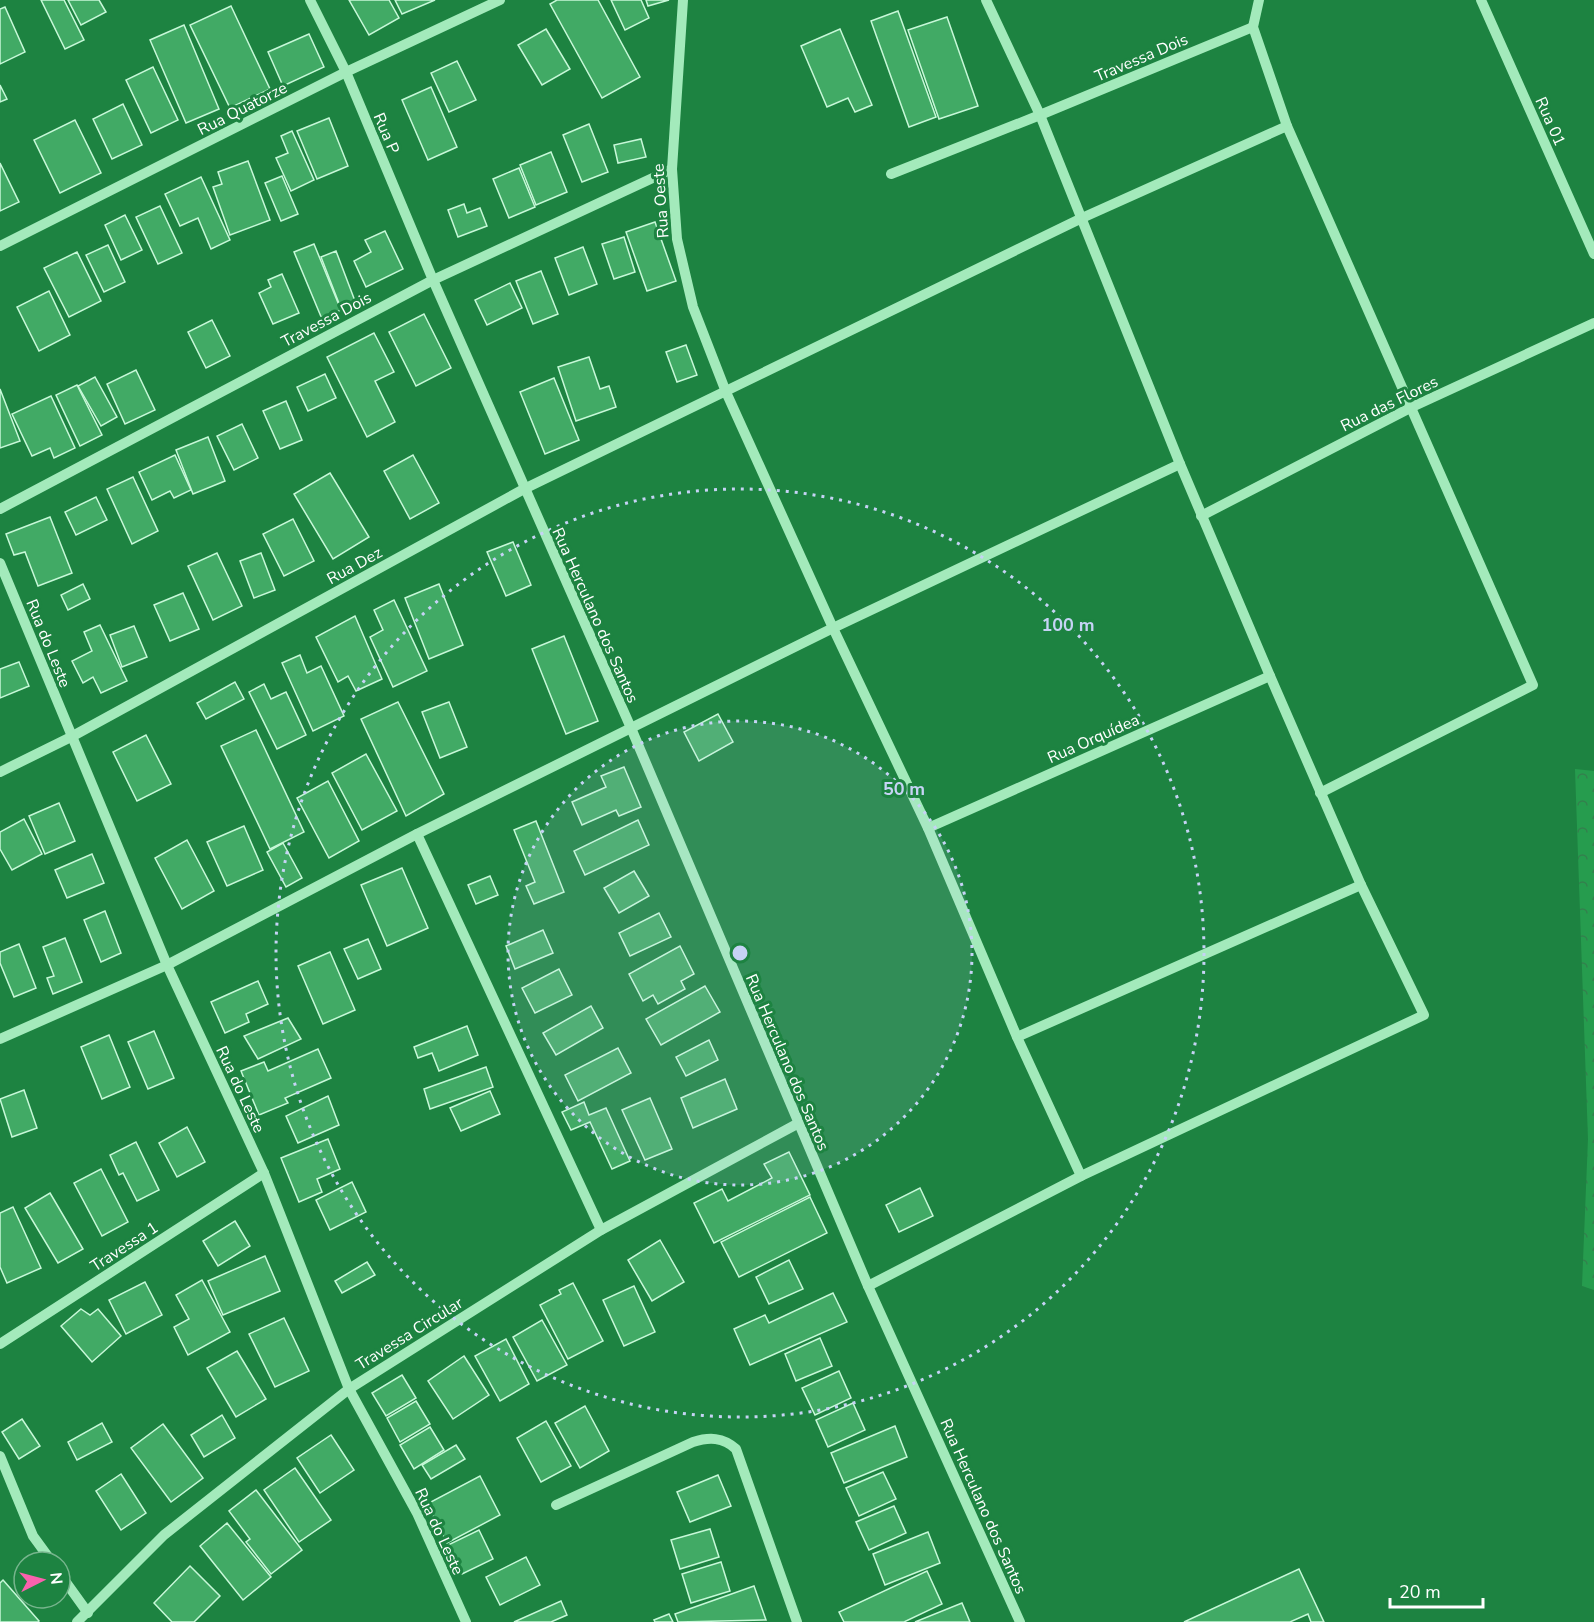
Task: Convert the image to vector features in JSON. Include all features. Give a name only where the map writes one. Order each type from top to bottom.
[{"type":"street","name":"Rua P","points":[[310,0],[346,72],[432,280]]},
{"type":"street","name":"Rua Quatorze","points":[[0,246],[346,72],[500,0]]},
{"type":"street","name":"Rua Oeste","points":[[683,0],[672,169],[677,239],[693,307],[726,392],[833,628],[928,828],[1017,1037],[1082,1176]]},
{"type":"street","points":[[868,1286],[1082,1176],[1424,1015],[1361,885],[1320,793],[1201,516],[1040,115],[986,0]]},
{"type":"street","points":[[1259,0],[1253,27],[1287,126],[1533,685],[1320,793]]},
{"type":"street","name":"Rua 01","points":[[1481,0],[1594,254]]},
{"type":"street","name":"Travessa Dois","points":[[891,174],[1253,27]]},
{"type":"street","name":"Rua Dez","points":[[0,772],[71,737],[524,489],[1082,218],[1287,126]]},
{"type":"street","name":"Travessa Dois","points":[[0,509],[432,280],[672,169]]},
{"type":"street","name":"Rua Herculano dos Santos","points":[[432,280],[631,728],[797,1124],[1020,1622]]},
{"type":"street","name":"Rua das Flores","points":[[1201,516],[1412,407],[1594,323]]},
{"type":"street","points":[[0,1039],[167,965],[417,834],[833,628],[1180,465]]},
{"type":"street","name":"Rua do Leste","points":[[0,563],[167,965],[264,1173],[349,1389],[417,1513],[466,1622]]},
{"type":"street","name":"Rua Orquídea","points":[[928,828],[1270,676]]},
{"type":"street","points":[[417,834],[601,1230]]},
{"type":"street","points":[[1017,1037],[1361,885]]},
{"type":"street","name":"Travessa Circular","points":[[77,1622],[164,1535],[349,1389],[601,1230],[797,1124]]},
{"type":"street","name":"Travessa 1","points":[[0,1344],[264,1173]]},
{"type":"street","points":[[556,1505],[693,1442],[709,1438],[728,1442],[736,1449],[797,1622]]},
{"type":"street","points":[[0,1456],[33,1536],[43,1550]]},
{"type":"street","points":[[72,1591],[87,1613]]},
{"type":"green space","points":[[1575,769],[1594,771],[1594,1290],[1582,1286],[1588,1139]]},
{"type":"building","points":[[41,0],[64,0],[84,40],[65,49]]},
{"type":"building","points":[[68,0],[99,0],[106,12],[81,25]]},
{"type":"building","points":[[349,0],[389,0],[399,18],[369,35]]},
{"type":"building","points":[[395,0],[435,0],[402,14]]},
{"type":"building","points":[[557,0],[598,0],[640,77],[602,98],[550,4]]},
{"type":"building","points":[[611,0],[641,0],[649,18],[625,30]]},
{"type":"building","points":[[646,0],[669,0],[648,6]]},
{"type":"building","points":[[231,6],[270,89],[230,108],[190,25]]},
{"type":"building","points":[[5,7],[25,52],[0,64],[0,9]]},
{"type":"building","points":[[898,11],[936,117],[909,127],[871,21]]},
{"type":"building","points":[[947,17],[978,106],[939,119],[908,30]]},
{"type":"building","points":[[184,25],[219,109],[186,123],[150,40]]},
{"type":"building","points":[[546,29],[570,69],[542,85],[518,45]]},
{"type":"building","points":[[840,29],[872,105],[855,112],[848,98],[827,107],[801,46]]},
{"type":"building","points":[[309,34],[324,67],[283,86],[268,52]]},
{"type":"building","points":[[457,61],[476,100],[449,112],[431,73]]},
{"type":"building","points":[[153,67],[178,120],[151,133],[126,80]]},
{"type":"building","points":[[0,85],[7,99],[0,102]]},
{"type":"building","points":[[431,87],[457,147],[428,160],[402,100]]},
{"type":"building","points":[[123,104],[142,145],[112,159],[93,119]]},
{"type":"building","points":[[329,118],[348,166],[317,179],[297,131]]},
{"type":"building","points":[[75,120],[101,173],[60,193],[34,140]]},
{"type":"building","points":[[589,124],[608,172],[582,182],[563,135]]},
{"type":"building","points":[[292,131],[314,180],[291,191],[276,158],[288,153],[281,136]]},
{"type":"building","points":[[641,139],[646,157],[618,163],[614,145]]},
{"type":"building","points":[[551,152],[567,192],[536,205],[520,165]]},
{"type":"building","points":[[248,161],[270,220],[230,235],[213,187],[222,184],[218,172]]},
{"type":"building","points":[[0,163],[19,202],[0,211]]},
{"type":"building","points":[[519,168],[535,207],[509,218],[493,179]]},
{"type":"building","points":[[282,176],[298,214],[281,221],[265,183]]},
{"type":"building","points":[[201,177],[230,240],[211,249],[198,218],[180,226],[165,194]]},
{"type":"building","points":[[464,204],[467,213],[480,208],[487,226],[458,237],[448,210]]},
{"type":"building","points":[[160,206],[182,253],[158,264],[136,217]]},
{"type":"building","points":[[125,215],[142,250],[121,260],[105,225]]},
{"type":"building","points":[[655,222],[676,281],[647,291],[626,232]]},
{"type":"building","points":[[385,231],[403,269],[366,287],[354,261],[371,252],[365,240]]},
{"type":"building","points":[[624,237],[635,272],[614,279],[602,244]]},
{"type":"building","points":[[314,244],[341,310],[322,319],[294,252]]},
{"type":"building","points":[[108,245],[125,282],[104,292],[86,255]]},
{"type":"building","points":[[583,247],[597,284],[569,295],[555,258]]},
{"type":"building","points":[[336,251],[355,301],[340,306],[321,257]]},
{"type":"building","points":[[77,252],[101,301],[69,317],[44,268]]},
{"type":"building","points":[[541,271],[558,314],[533,324],[516,281]]},
{"type":"building","points":[[282,274],[299,313],[273,324],[259,293],[271,287],[268,280]]},
{"type":"building","points":[[510,283],[522,308],[487,325],[475,300]]},
{"type":"building","points":[[49,291],[70,335],[39,351],[17,307]]},
{"type":"building","points":[[424,314],[451,368],[416,386],[389,332]]},
{"type":"building","points":[[212,320],[230,356],[206,368],[188,332]]},
{"type":"building","points":[[374,333],[394,372],[375,381],[395,422],[367,437],[327,357]]},
{"type":"building","points":[[686,345],[697,375],[677,382],[666,352]]},
{"type":"building","points":[[589,357],[600,389],[609,386],[616,407],[576,421],[558,367]]},
{"type":"building","points":[[136,370],[155,410],[125,424],[107,384]]},
{"type":"building","points":[[325,374],[336,398],[308,411],[297,387]]},
{"type":"building","points":[[95,377],[117,417],[101,426],[78,386]]},
{"type":"building","points":[[554,378],[579,440],[545,454],[520,392]]},
{"type":"building","points":[[77,385],[102,435],[80,446],[56,395]]},
{"type":"building","points":[[0,389],[20,441],[0,448]]},
{"type":"building","points":[[51,396],[75,448],[54,458],[50,448],[32,456],[12,414]]},
{"type":"building","points":[[286,401],[302,440],[280,449],[263,411]]},
{"type":"building","points":[[242,424],[258,458],[234,470],[217,436]]},
{"type":"building","points":[[208,437],[225,481],[193,494],[176,450]]},
{"type":"building","points":[[175,455],[191,490],[174,498],[170,491],[152,500],[139,472]]},
{"type":"building","points":[[413,455],[439,503],[410,519],[384,471]]},
{"type":"building","points":[[330,473],[369,537],[333,559],[294,494]]},
{"type":"building","points":[[133,477],[158,531],[132,544],[107,489]]},
{"type":"building","points":[[96,497],[107,520],[76,535],[65,512]]},
{"type":"building","points":[[50,517],[72,573],[38,586],[25,552],[14,555],[6,534]]},
{"type":"building","points":[[293,519],[314,561],[284,576],[263,534]]},
{"type":"building","points":[[513,542],[531,585],[506,596],[487,552]]},
{"type":"building","points":[[217,553],[242,606],[213,620],[188,566]]},
{"type":"building","points":[[261,553],[275,590],[254,598],[240,561]]},
{"type":"building","points":[[83,584],[90,599],[68,610],[61,595]]},
{"type":"building","points":[[439,584],[463,645],[429,659],[405,598]]},
{"type":"building","points":[[183,593],[199,629],[170,641],[154,605]]},
{"type":"building","points":[[394,600],[427,671],[393,687],[370,637],[383,630],[374,610]]},
{"type":"building","points":[[355,616],[382,679],[356,691],[348,676],[338,682],[316,637]]},
{"type":"building","points":[[100,625],[127,681],[101,693],[93,677],[83,683],[72,661],[92,651],[84,632]]},
{"type":"building","points":[[134,626],[147,657],[122,667],[110,635]]},
{"type":"building","points":[[564,636],[598,721],[566,734],[532,649]]},
{"type":"building","points":[[300,655],[307,673],[321,666],[344,716],[313,731],[282,663]]},
{"type":"building","points":[[19,662],[29,686],[0,698],[0,669]]},
{"type":"building","points":[[235,682],[244,699],[206,719],[197,703]]},
{"type":"building","points":[[264,684],[271,699],[286,692],[306,735],[277,749],[249,692]]},
{"type":"building","points":[[398,702],[444,794],[406,816],[361,719]]},
{"type":"building","points":[[449,702],[467,747],[440,758],[422,712]]},
{"type":"building","points":[[718,714],[733,742],[699,761],[684,732]]},
{"type":"building","points":[[256,730],[304,832],[270,849],[221,746]]},
{"type":"building","points":[[146,735],[171,784],[137,801],[113,752]]},
{"type":"building","points":[[366,754],[397,811],[362,830],[332,773]]},
{"type":"building","points":[[624,767],[641,807],[619,816],[616,810],[582,825],[572,802],[606,787],[601,776]]},
{"type":"building","points":[[328,781],[359,841],[329,858],[297,798]]},
{"type":"building","points":[[59,803],[75,841],[45,854],[29,816]]},
{"type":"building","points":[[24,819],[42,854],[12,870],[0,849],[0,832]]},
{"type":"building","points":[[638,820],[649,845],[585,875],[574,851]]},
{"type":"building","points":[[536,821],[564,892],[534,904],[526,886],[535,882],[514,830]]},
{"type":"building","points":[[244,826],[263,870],[227,886],[207,842]]},
{"type":"building","points":[[187,840],[214,891],[182,909],[155,858]]},
{"type":"building","points":[[283,843],[302,878],[286,887],[267,852]]},
{"type":"building","points":[[92,854],[104,883],[67,898],[55,870]]},
{"type":"building","points":[[402,868],[428,928],[387,946],[361,885]]},
{"type":"building","points":[[634,871],[649,896],[619,913],[604,888]]},
{"type":"building","points":[[490,876],[498,895],[476,904],[468,885]]},
{"type":"building","points":[[105,911],[121,953],[101,962],[84,920]]},
{"type":"building","points":[[659,913],[671,937],[630,956],[619,933]]},
{"type":"building","points":[[543,930],[553,953],[515,969],[506,946]]},
{"type":"building","points":[[65,938],[82,982],[53,994],[47,978],[54,976],[43,947]]},
{"type":"building","points":[[368,939],[381,969],[358,979],[344,949]]},
{"type":"building","points":[[19,944],[36,988],[14,997],[0,963],[0,952]]},
{"type":"building","points":[[680,946],[694,974],[681,981],[685,989],[658,1004],[653,995],[643,1001],[629,974]]},
{"type":"building","points":[[330,952],[355,1010],[323,1024],[298,966]]},
{"type":"building","points":[[559,969],[572,995],[535,1013],[522,988]]},
{"type":"building","points":[[258,981],[268,1004],[246,1014],[249,1022],[225,1033],[211,1002]]},
{"type":"building","points":[[705,986],[720,1012],[661,1045],[646,1019]]},
{"type":"building","points":[[591,1006],[603,1028],[556,1055],[543,1033]]},
{"type":"building","points":[[288,1018],[301,1039],[258,1059],[244,1036]]},
{"type":"building","points":[[467,1026],[478,1055],[439,1071],[432,1053],[418,1058],[414,1047]]},
{"type":"building","points":[[154,1031],[174,1078],[148,1089],[128,1042]]},
{"type":"building","points":[[109,1035],[130,1087],[102,1099],[81,1047]]},
{"type":"building","points":[[709,1040],[718,1060],[686,1076],[676,1057]]},
{"type":"building","points":[[618,1048],[631,1073],[578,1101],[565,1075]]},
{"type":"building","points":[[318,1049],[331,1078],[285,1098],[288,1103],[259,1115],[241,1071],[264,1062],[268,1071]]},
{"type":"building","points":[[486,1067],[493,1087],[430,1109],[424,1089]]},
{"type":"building","points":[[725,1079],[737,1109],[693,1128],[681,1098]]},
{"type":"building","points":[[24,1090],[37,1128],[12,1137],[0,1099]]},
{"type":"building","points":[[490,1091],[500,1114],[461,1131],[450,1108]]},
{"type":"building","points":[[328,1096],[339,1125],[298,1143],[286,1116]]},
{"type":"building","points":[[650,1098],[672,1149],[645,1160],[622,1110]]},
{"type":"building","points":[[584,1102],[589,1115],[606,1108],[630,1161],[612,1169],[590,1122],[571,1130],[562,1112]]},
{"type":"building","points":[[187,1127],[205,1162],[177,1177],[159,1143]]},
{"type":"building","points":[[328,1139],[340,1169],[317,1179],[322,1192],[299,1202],[281,1158]]},
{"type":"building","points":[[136,1142],[159,1190],[137,1201],[123,1173],[119,1175],[110,1155]]},
{"type":"building","points":[[789,1152],[810,1195],[714,1243],[694,1203],[722,1189],[728,1201],[772,1178],[764,1164]]},
{"type":"building","points":[[101,1169],[128,1222],[102,1236],[74,1183]]},
{"type":"building","points":[[352,1182],[366,1212],[330,1230],[316,1200]]},
{"type":"building","points":[[920,1188],[933,1216],[899,1232],[886,1205]]},
{"type":"building","points":[[50,1193],[83,1249],[58,1263],[25,1208]]},
{"type":"building","points":[[810,1197],[827,1233],[739,1277],[721,1242]]},
{"type":"building","points":[[13,1207],[41,1268],[7,1283],[0,1267],[0,1213]]},
{"type":"building","points":[[235,1221],[250,1246],[218,1266],[203,1241]]},
{"type":"building","points":[[660,1240],[684,1282],[652,1301],[628,1260]]},
{"type":"building","points":[[265,1256],[280,1291],[223,1315],[208,1281]]},
{"type":"building","points":[[789,1260],[803,1289],[769,1304],[756,1277]]},
{"type":"building","points":[[367,1262],[375,1275],[342,1293],[335,1281]]},
{"type":"building","points":[[202,1280],[230,1332],[188,1355],[174,1327],[189,1319],[176,1295]]},
{"type":"building","points":[[145,1282],[162,1315],[126,1334],[109,1300]]},
{"type":"building","points":[[573,1283],[603,1341],[568,1359],[540,1305],[561,1294],[559,1290]]},
{"type":"building","points":[[634,1286],[655,1332],[624,1346],[603,1300]]},
{"type":"building","points":[[833,1293],[847,1322],[750,1365],[734,1329],[765,1315],[769,1323]]},
{"type":"building","points":[[81,1309],[90,1315],[98,1309],[121,1336],[92,1362],[61,1326]]},
{"type":"building","points":[[284,1318],[309,1371],[275,1387],[249,1334]]},
{"type":"building","points":[[542,1320],[567,1365],[537,1381],[513,1337]]},
{"type":"building","points":[[820,1338],[832,1366],[796,1381],[785,1354]]},
{"type":"building","points":[[506,1339],[529,1384],[500,1401],[475,1356]]},
{"type":"building","points":[[237,1351],[266,1399],[236,1417],[207,1368]]},
{"type":"building","points":[[464,1356],[489,1395],[453,1419],[428,1381]]},
{"type":"building","points":[[839,1371],[851,1398],[815,1415],[802,1388]]},
{"type":"building","points":[[402,1375],[416,1398],[386,1416],[372,1393]]},
{"type":"building","points":[[416,1401],[430,1424],[400,1442],[387,1418]]},
{"type":"building","points":[[853,1403],[865,1430],[828,1447],[816,1420]]},
{"type":"building","points":[[585,1406],[609,1451],[580,1468],[555,1423]]},
{"type":"building","points":[[222,1415],[235,1438],[204,1457],[191,1435]]},
{"type":"building","points":[[22,1419],[40,1446],[19,1459],[2,1432]]},
{"type":"building","points":[[546,1421],[571,1466],[541,1482],[517,1438]]},
{"type":"building","points":[[102,1423],[112,1442],[77,1460],[68,1442]]},
{"type":"building","points":[[163,1424],[203,1478],[171,1502],[131,1448]]},
{"type":"building","points":[[895,1426],[907,1457],[844,1483],[831,1453]]},
{"type":"building","points":[[430,1427],[444,1450],[414,1469],[400,1445]]},
{"type":"building","points":[[331,1435],[354,1470],[320,1493],[297,1458]]},
{"type":"building","points":[[456,1445],[465,1459],[431,1479],[422,1465]]},
{"type":"building","points":[[295,1468],[331,1520],[299,1542],[264,1490]]},
{"type":"building","points":[[883,1472],[896,1499],[859,1516],[846,1488]]},
{"type":"building","points":[[121,1474],[146,1513],[121,1530],[96,1491]]},
{"type":"building","points":[[718,1475],[731,1506],[690,1522],[677,1492]]},
{"type":"building","points":[[480,1476],[500,1515],[447,1543],[427,1504]]},
{"type":"building","points":[[256,1490],[302,1550],[271,1574],[246,1542],[250,1539],[229,1511]]},
{"type":"building","points":[[894,1506],[906,1533],[869,1550],[856,1522]]},
{"type":"building","points":[[227,1523],[271,1577],[243,1600],[200,1546]]},
{"type":"building","points":[[710,1529],[719,1557],[680,1569],[671,1540]]},
{"type":"building","points":[[479,1530],[493,1559],[462,1574],[448,1545]]},
{"type":"building","points":[[928,1532],[940,1563],[885,1585],[873,1554]]},
{"type":"building","points":[[526,1557],[540,1585],[500,1605],[486,1577]]},
{"type":"building","points":[[721,1562],[730,1591],[691,1603],[682,1574]]},
{"type":"building","points":[[190,1566],[220,1596],[194,1622],[172,1622],[154,1603]]},
{"type":"building","points":[[1299,1569],[1324,1622],[1311,1622],[1308,1614],[1290,1622],[1184,1622]]},
{"type":"building","points":[[927,1571],[942,1604],[904,1622],[844,1622],[839,1612]]},
{"type":"building","points":[[3,1580],[12,1590],[12,1610],[29,1610],[38,1622],[0,1622],[0,1583]]},
{"type":"building","points":[[754,1586],[766,1620],[678,1622],[675,1614]]},
{"type":"building","points":[[561,1601],[567,1615],[551,1622],[514,1622]]},
{"type":"building","points":[[962,1603],[970,1622],[915,1622]]},
{"type":"building","points":[[669,1614],[673,1622],[655,1622],[654,1620]]}]
